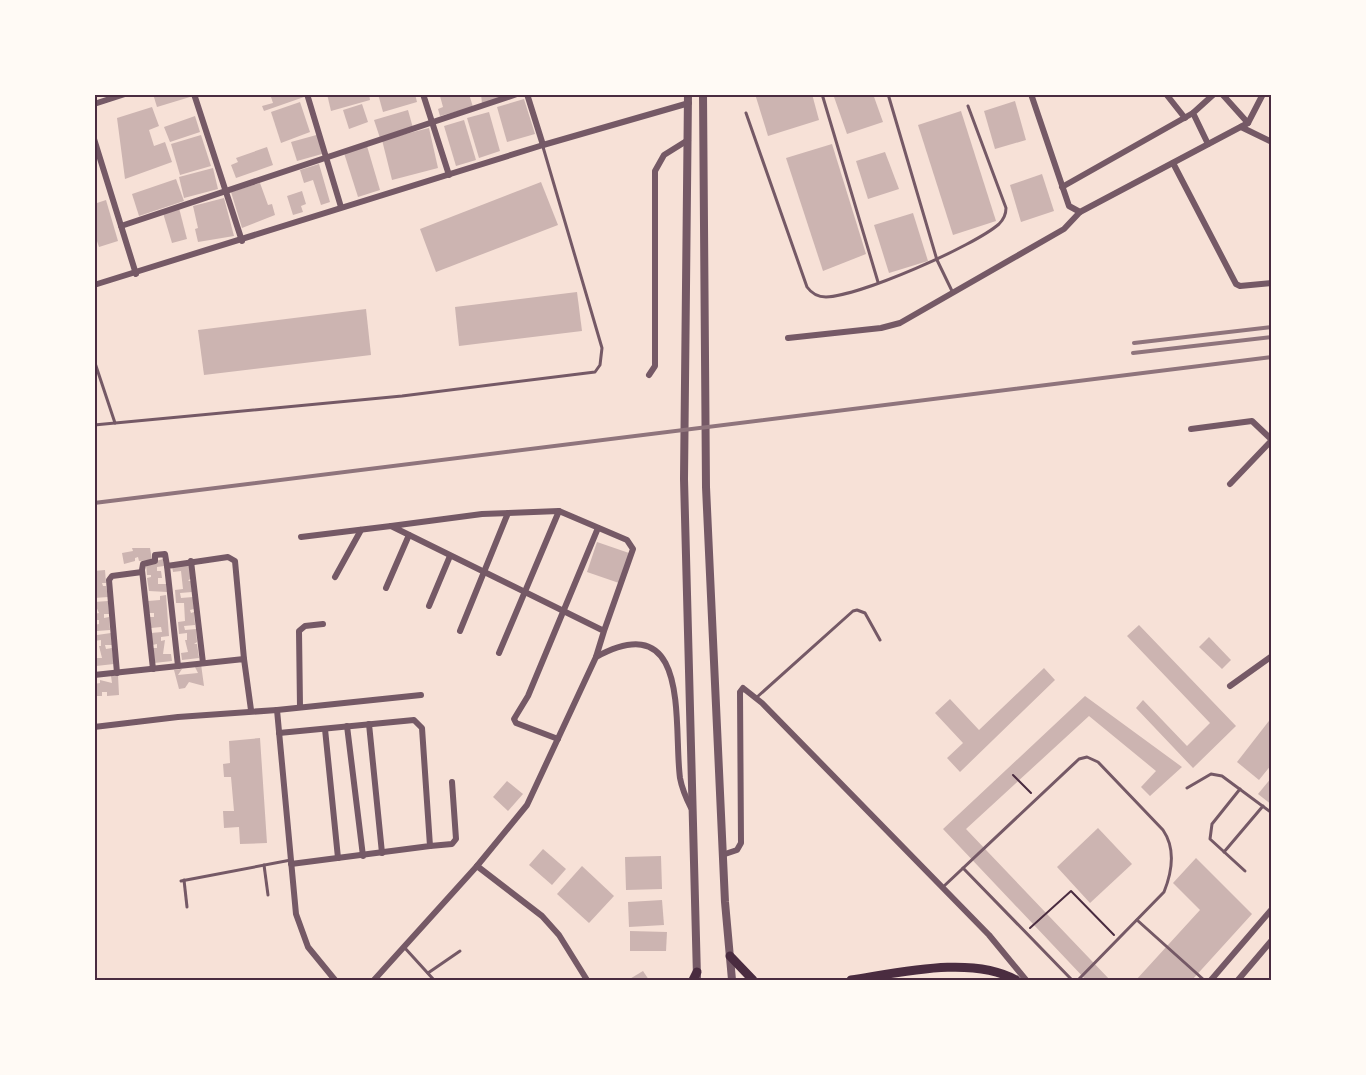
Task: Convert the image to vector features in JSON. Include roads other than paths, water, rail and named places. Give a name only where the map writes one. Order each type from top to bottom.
[{"type":"main road","points":[[730,956],[753,981]]},
{"type":"main road","points":[[852,981],[928,968],[968,968],[1008,976],[1016,981]]},
{"type":"street","points":[[94,104],[125,94]]},
{"type":"street","points":[[194,94],[242,241]]},
{"type":"street","points":[[307,94],[327,156],[340,207]]},
{"type":"street","points":[[423,94],[449,175]]},
{"type":"street","points":[[121,226],[517,94]]},
{"type":"street","points":[[527,94],[543,145]]},
{"type":"street","points":[[703,94],[706,487],[722,855],[732,981]]},
{"type":"street","points":[[1031,94],[1068,206],[1080,212]]},
{"type":"street","points":[[1166,94],[1185,118]]},
{"type":"street","points":[[1062,187],[1185,118],[1214,94]]},
{"type":"street","points":[[1222,94],[1248,123]]},
{"type":"street","points":[[788,338],[881,328],[900,323],[1064,229],[1080,212],[1248,123],[1263,94]]},
{"type":"street","points":[[94,285],[242,241],[340,207],[688,99],[684,479],[696,978]]},
{"type":"street","points":[[1193,113],[1208,144]]},
{"type":"street","points":[[1241,127],[1272,142]]},
{"type":"street","points":[[94,139],[136,274]]},
{"type":"street","points":[[649,375],[656,366],[655,171],[664,155],[688,140]]},
{"type":"street","points":[[1173,163],[1237,286],[1272,283]]},
{"type":"street","points":[[1191,429],[1252,421],[1272,440],[1230,484]]},
{"type":"street","points":[[499,653],[559,511]]},
{"type":"street","points":[[301,537],[508,513],[559,511],[627,540],[633,549],[596,657],[527,805],[477,866],[374,981]]},
{"type":"street","points":[[460,632],[508,513]]},
{"type":"street","points":[[391,526],[604,631]]},
{"type":"street","points":[[558,739],[516,723],[514,719],[528,696],[598,528]]},
{"type":"street","points":[[334,577],[361,530]]},
{"type":"street","points":[[386,588],[409,535]]},
{"type":"street","points":[[153,669],[142,572],[143,564],[155,561],[155,555],[165,554],[178,666]]},
{"type":"street","points":[[429,606],[450,556]]},
{"type":"street","points":[[167,566],[228,557],[235,561],[251,710]]},
{"type":"street","points":[[191,561],[203,663]]},
{"type":"street","points":[[117,673],[109,580],[112,576],[142,572]]},
{"type":"street","points":[[300,707],[299,631],[305,627],[323,624]]},
{"type":"street","points":[[596,657],[609,650],[633,645],[645,646],[657,653],[671,668],[677,706],[682,791],[693,811]]},
{"type":"street","points":[[1230,686],[1272,656]]},
{"type":"street","points":[[94,675],[244,658]]},
{"type":"street","points":[[722,855],[738,850],[741,843],[740,689],[746,689],[943,887],[989,935],[1026,981]]},
{"type":"street","points":[[94,728],[251,710],[277,710],[421,695]]},
{"type":"street","points":[[277,710],[296,914],[313,955],[335,981]]},
{"type":"street","points":[[279,733],[414,720],[420,723],[430,846]]},
{"type":"street","points":[[369,724],[382,853]]},
{"type":"street","points":[[347,726],[363,856]]},
{"type":"street","points":[[325,729],[338,858]]},
{"type":"street","points":[[291,862],[363,856],[452,844],[456,839],[452,782]]},
{"type":"street","points":[[477,866],[542,916],[559,935],[586,981]]},
{"type":"street","points":[[1211,981],[1272,909]]},
{"type":"street","points":[[1238,981],[1272,940]]},
{"type":"lane","points":[[822,94],[878,282]]},
{"type":"lane","points":[[888,94],[937,260],[953,293]]},
{"type":"lane","points":[[746,113],[810,292],[829,297],[937,260],[995,227],[1006,214],[1006,208],[968,106]]},
{"type":"lane","points":[[94,425],[402,396],[595,372],[600,365],[602,348],[543,145]]},
{"type":"lane","points":[[94,360],[115,423]]},
{"type":"lane","points":[[756,698],[857,609],[865,613],[880,640]]},
{"type":"lane","points":[[943,887],[1079,759],[1087,757],[1098,762],[1163,830],[1171,848],[1169,879],[1164,892],[1078,981]]},
{"type":"lane","points":[[1187,788],[1211,774],[1222,776],[1272,813]]},
{"type":"lane","points":[[1240,789],[1212,824],[1210,839],[1245,871]]},
{"type":"lane","points":[[1224,852],[1263,807]]},
{"type":"lane","points":[[187,907],[183,881],[291,862]]},
{"type":"lane","points":[[264,865],[268,895]]},
{"type":"lane","points":[[963,868],[1072,981]]},
{"type":"lane","points":[[1137,920],[1204,981]]},
{"type":"lane","points":[[404,947],[434,981]]},
{"type":"lane","points":[[428,973],[460,951]]},
{"type":"railway","points":[[1134,343],[1272,327]]},
{"type":"railway","points":[[1133,353],[1272,337]]},
{"type":"railway","points":[[94,503],[1272,357]]}]
